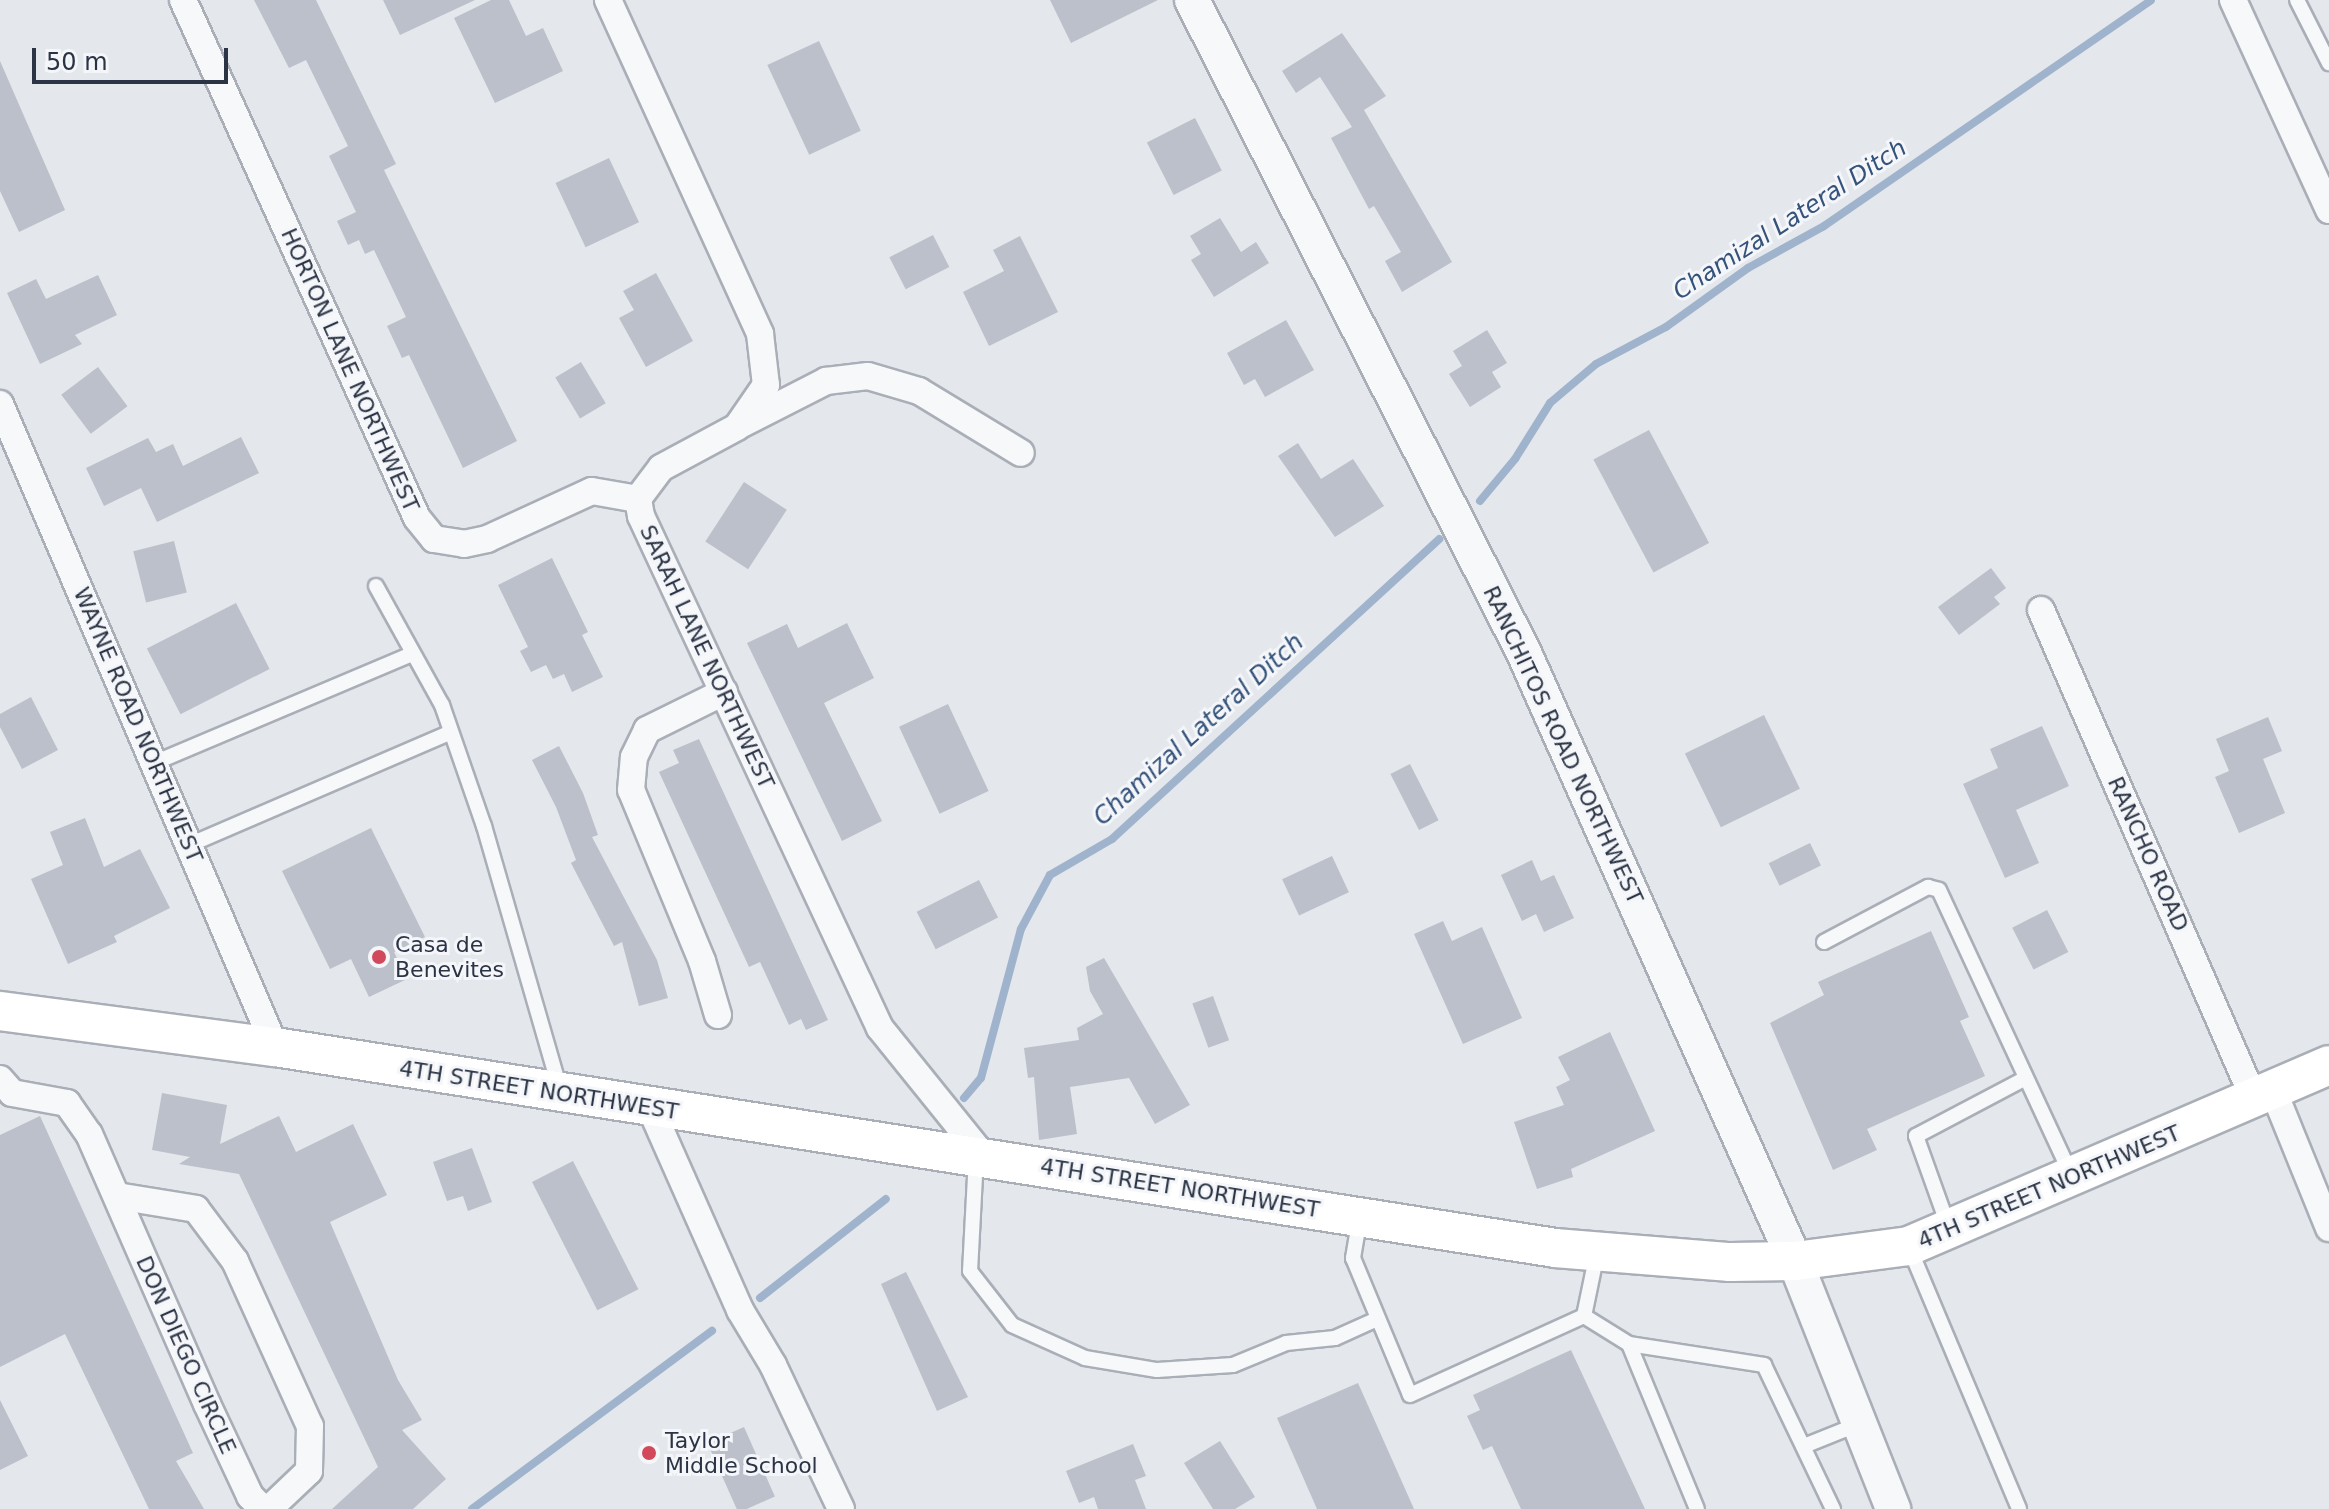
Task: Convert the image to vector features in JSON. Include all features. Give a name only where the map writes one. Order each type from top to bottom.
[{"type":"main road","name":"4TH STREET NORTHWEST","points":[[0,1011],[275,1047],[651,1109],[1597,1253],[1795,1261],[1909,1246],[1950,1231],[2329,1065]]},
{"type":"street","name":"HORTON LANE NORTHWEST","points":[[183,0],[417,518],[434,539],[464,544],[487,539],[592,491],[638,499]]},
{"type":"street","name":"SARAH LANE NORTHWEST","points":[[608,0],[760,334],[766,385],[737,427],[661,468],[638,499],[641,516],[880,1028],[980,1157]]},
{"type":"street","name":"RANCHITOS ROAD NORTHWEST","points":[[1192,0],[1503,608],[1795,1261],[1893,1509]]},
{"type":"street","points":[[2233,0],[2329,210]]},
{"type":"street","points":[[737,427],[826,381],[868,376],[919,391],[1021,453]]},
{"type":"street","name":"WAYNE ROAD NORTHWEST","points":[[0,404],[275,1047]]},
{"type":"street","name":"RANCHO ROAD","points":[[2041,610],[2329,1228]]},
{"type":"street","points":[[718,1015],[702,961],[631,790],[634,757],[647,730],[724,692]]},
{"type":"street","name":"DON DIEGO CIRCLE","points":[[0,1079],[12,1093],[67,1103],[89,1134],[250,1496],[266,1509],[309,1471],[310,1426],[235,1261],[196,1209],[117,1196]]},
{"type":"street","points":[[651,1109],[740,1310],[773,1365],[841,1509]]},
{"type":"lane","points":[[2297,0],[2329,63]]},
{"type":"lane","points":[[376,586],[451,732],[484,826],[562,1094]]},
{"type":"lane","points":[[154,763],[412,654]]},
{"type":"lane","points":[[189,845],[451,732]]},
{"type":"lane","points":[[1824,942],[1934,886],[2073,1178]]},
{"type":"lane","points":[[1950,1231],[1916,1136],[2026,1078]]},
{"type":"lane","points":[[980,1157],[968,1247],[970,1271],[1012,1325],[1085,1358],[1157,1370],[1233,1365],[1286,1343],[1335,1338],[1375,1320]]},
{"type":"lane","points":[[1360,1217],[1353,1258],[1375,1320],[1410,1395],[1584,1316]]},
{"type":"lane","points":[[1909,1246],[2019,1509]]},
{"type":"lane","points":[[1584,1316],[1597,1253]]},
{"type":"lane","points":[[1584,1316],[1629,1344],[1764,1365],[1833,1509]]},
{"type":"lane","points":[[1629,1344],[1697,1509]]},
{"type":"lane","points":[[1804,1446],[1859,1424]]},
{"type":"building","points":[[254,0],[316,0],[396,164],[384,170],[517,441],[463,468],[409,355],[402,358],[387,326],[406,317],[374,250],[365,254],[359,240],[348,245],[337,221],[356,212],[329,156],[348,146],[306,60],[289,68]]},
{"type":"building","points":[[383,0],[475,0],[400,35]]},
{"type":"building","points":[[491,0],[509,0],[526,36],[543,28],[563,71],[495,103],[454,18]]},
{"type":"building","points":[[1050,0],[1158,0],[1071,43]]},
{"type":"building","points":[[1342,33],[1386,96],[1364,110],[1452,262],[1402,292],[1385,261],[1401,252],[1374,206],[1369,209],[1331,138],[1352,127],[1320,77],[1296,93],[1282,71]]},
{"type":"building","points":[[819,41],[861,131],[809,155],[767,65]]},
{"type":"building","points":[[0,61],[65,210],[19,232],[0,191]]},
{"type":"building","points":[[1195,118],[1222,171],[1174,195],[1147,143]]},
{"type":"building","points":[[609,158],[639,222],[586,247],[556,183]]},
{"type":"building","points":[[1220,218],[1241,252],[1256,242],[1269,263],[1214,297],[1191,260],[1201,254],[1190,236]]},
{"type":"building","points":[[933,235],[949,267],[906,289],[889,257]]},
{"type":"building","points":[[1020,236],[1058,312],[989,346],[963,292],[1004,271],[993,250]]},
{"type":"building","points":[[656,273],[693,341],[646,367],[619,318],[634,310],[623,291]]},
{"type":"building","points":[[98,275],[117,315],[75,335],[82,344],[40,364],[7,293],[36,279],[46,299]]},
{"type":"building","points":[[1286,320],[1314,370],[1265,397],[1255,379],[1244,385],[1227,353]]},
{"type":"building","points":[[1487,330],[1507,363],[1492,372],[1501,387],[1470,407],[1449,374],[1462,366],[1453,351]]},
{"type":"building","points":[[581,362],[606,403],[580,419],[555,377]]},
{"type":"building","points":[[98,367],[127,406],[91,434],[61,395]]},
{"type":"building","points":[[1649,430],[1709,543],[1653,573],[1593,460]]},
{"type":"building","points":[[241,437],[259,473],[157,522],[141,488],[104,506],[86,468],[148,438],[156,452],[173,444],[183,466]]},
{"type":"building","points":[[1298,443],[1321,479],[1353,459],[1384,506],[1335,537],[1278,456]]},
{"type":"building","points":[[744,482],[787,510],[748,569],[705,542]]},
{"type":"building","points":[[174,541],[187,592],[146,603],[133,551]]},
{"type":"building","points":[[552,558],[588,632],[582,635],[603,677],[572,692],[564,674],[553,679],[546,665],[531,672],[520,651],[528,647],[498,585]]},
{"type":"building","points":[[1991,568],[2006,588],[1994,597],[2000,604],[1959,635],[1938,607]]},
{"type":"building","points":[[236,603],[270,669],[180,714],[147,648]]},
{"type":"building","points":[[847,623],[874,678],[824,703],[882,821],[842,841],[747,643],[787,624],[798,648]]},
{"type":"building","points":[[31,697],[58,750],[22,769],[0,727],[0,714]]},
{"type":"building","points":[[948,704],[989,791],[940,814],[899,727]]},
{"type":"building","points":[[1764,715],[1800,789],[1721,827],[1685,754]]},
{"type":"building","points":[[2268,717],[2282,751],[2263,759],[2285,813],[2239,833],[2215,777],[2229,771],[2216,739]]},
{"type":"building","points":[[2042,726],[2069,786],[2016,810],[2039,863],[2005,878],[1963,784],[1998,768],[1990,749]]},
{"type":"building","points":[[699,739],[828,1020],[806,1030],[801,1019],[789,1025],[760,962],[749,967],[659,772],[679,763],[673,750]]},
{"type":"building","points":[[559,746],[583,793],[598,835],[592,837],[657,960],[668,998],[639,1006],[622,942],[614,946],[571,863],[576,860],[556,807],[532,760]]},
{"type":"building","points":[[1410,764],[1439,820],[1419,830],[1390,774]]},
{"type":"building","points":[[85,818],[104,867],[140,849],[170,908],[114,936],[117,942],[68,964],[31,879],[63,865],[50,832]]},
{"type":"building","points":[[371,828],[425,937],[394,952],[407,979],[369,997],[351,959],[330,969],[282,871]]},
{"type":"building","points":[[1810,843],[1821,865],[1780,886],[1769,863]]},
{"type":"building","points":[[1332,856],[1349,892],[1299,915],[1282,879]]},
{"type":"building","points":[[1532,860],[1541,881],[1554,875],[1574,918],[1544,932],[1536,914],[1522,921],[1501,875]]},
{"type":"building","points":[[979,880],[998,917],[936,949],[917,912]]},
{"type":"building","points":[[2047,910],[2068,952],[2034,970],[2012,928]]},
{"type":"building","points":[[1443,921],[1452,941],[1482,927],[1522,1018],[1463,1044],[1414,934]]},
{"type":"building","points":[[1931,931],[1969,1017],[1960,1021],[1985,1076],[1867,1129],[1877,1150],[1833,1170],[1770,1023],[1824,995],[1818,982]]},
{"type":"building","points":[[1104,958],[1190,1105],[1155,1124],[1129,1078],[1070,1087],[1077,1134],[1039,1140],[1034,1077],[1028,1078],[1024,1048],[1079,1040],[1077,1028],[1103,1014],[1090,991],[1086,967]]},
{"type":"building","points":[[1213,996],[1229,1040],[1208,1048],[1192,1004]]},
{"type":"building","points":[[1610,1032],[1655,1131],[1571,1169],[1573,1177],[1537,1189],[1514,1122],[1564,1105],[1556,1087],[1570,1080],[1558,1057]]},
{"type":"building","points":[[162,1093],[227,1105],[220,1144],[279,1116],[296,1152],[353,1124],[387,1195],[330,1222],[398,1380],[422,1420],[402,1430],[446,1479],[413,1509],[332,1509],[378,1467],[239,1174],[179,1164],[190,1157],[152,1150]]},
{"type":"building","points":[[40,1116],[193,1453],[176,1461],[204,1509],[149,1509],[65,1334],[0,1367],[0,1135]]},
{"type":"building","points":[[472,1148],[492,1202],[468,1211],[463,1196],[447,1201],[433,1162]]},
{"type":"building","points":[[573,1161],[638,1289],[597,1310],[532,1182]]},
{"type":"building","points":[[906,1272],[968,1397],[937,1411],[881,1284]]},
{"type":"building","points":[[1571,1350],[1645,1509],[1521,1509],[1492,1446],[1483,1450],[1467,1416],[1480,1410],[1473,1395]]},
{"type":"building","points":[[1358,1383],[1414,1509],[1317,1509],[1277,1418]]},
{"type":"building","points":[[0,1400],[28,1456],[0,1470]]},
{"type":"building","points":[[744,1427],[775,1496],[747,1509],[737,1509],[707,1443]]},
{"type":"building","points":[[1220,1441],[1255,1497],[1235,1509],[1213,1509],[1184,1463]]},
{"type":"building","points":[[1133,1444],[1146,1476],[1135,1480],[1146,1509],[1098,1509],[1094,1497],[1079,1503],[1066,1471]]},
{"type":"waterway","name":"Chamizal Lateral Ditch","points":[[1480,501],[1515,459],[1550,403],[1596,364],[1666,327],[1748,268],[1824,226],[2151,0]]},
{"type":"waterway","name":"Chamizal Lateral Ditch","points":[[964,1098],[981,1078],[1021,929],[1050,875],[1112,839],[1439,539]]},
{"type":"waterway","name":"Chamizal Lateral Ditch","points":[[760,1298],[886,1199]]},
{"type":"waterway","name":"Chamizal Lateral Ditch","points":[[472,1509],[712,1331]]},
{"type":"place","name":"Casa de Benevites","points":[[379,957]]},
{"type":"place","name":"Taylor Middle School","points":[[649,1453]]}]
